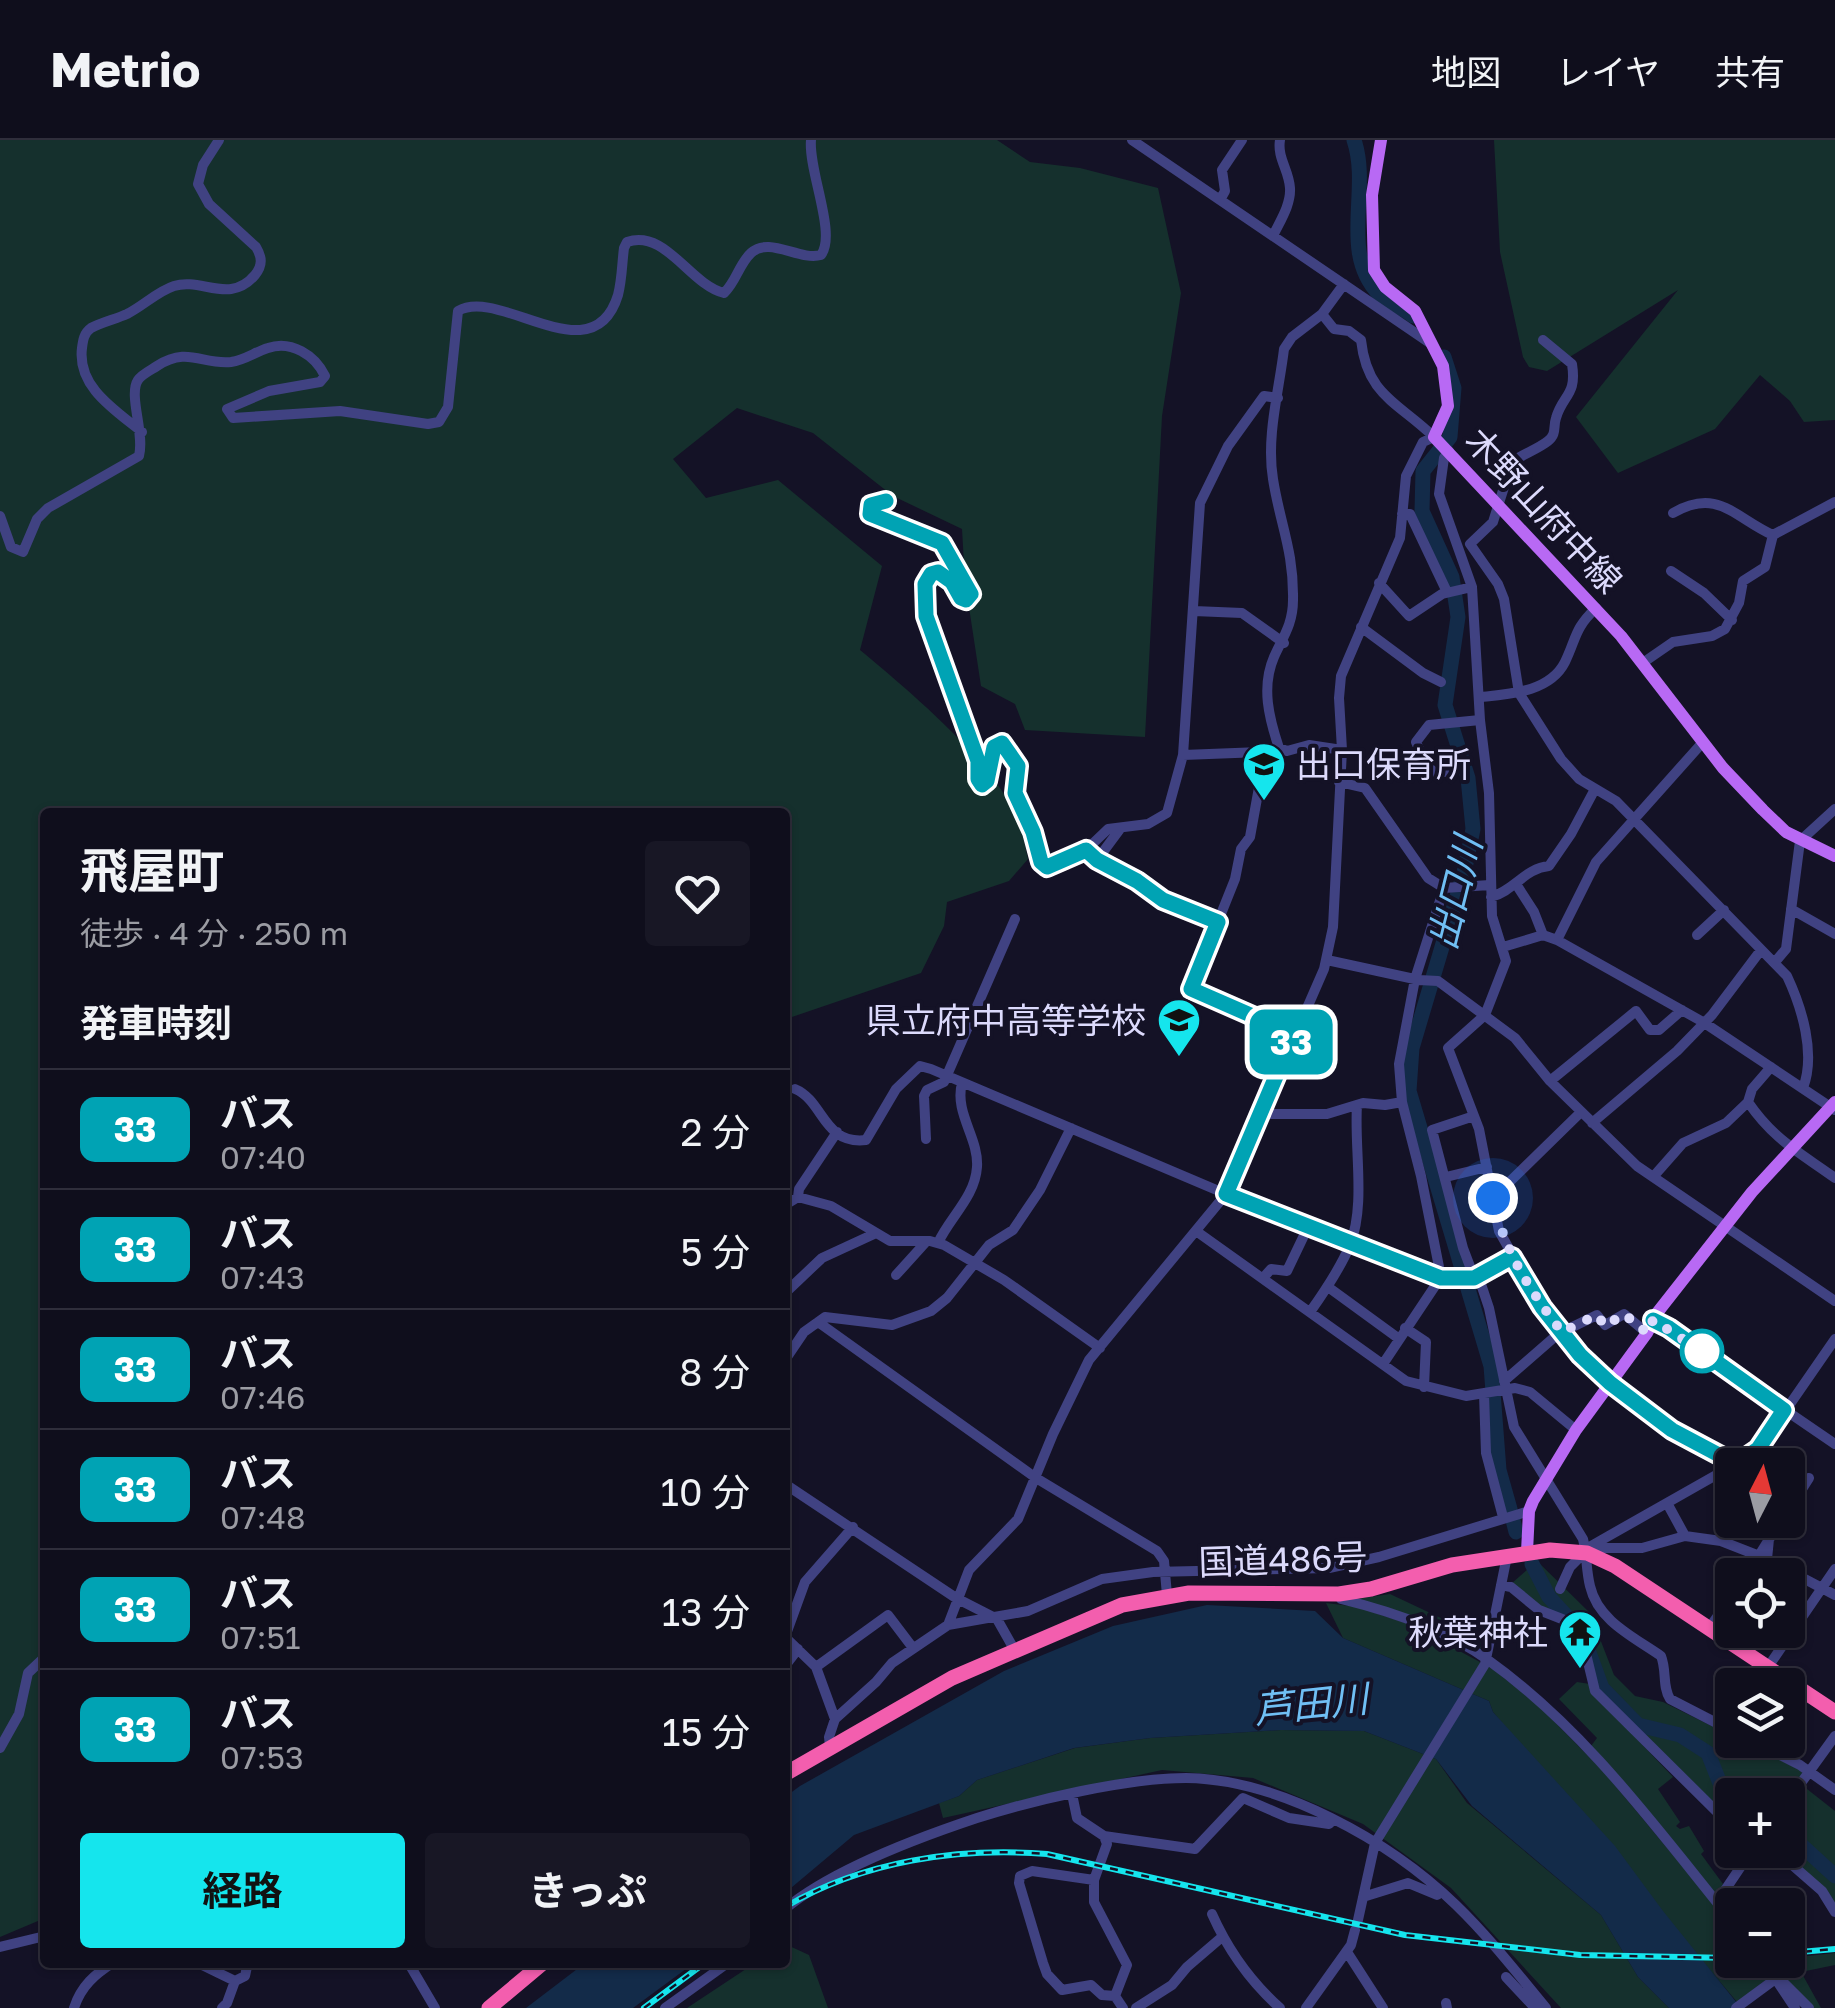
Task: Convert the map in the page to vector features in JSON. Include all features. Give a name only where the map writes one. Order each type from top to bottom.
[{"type":"highway","name":"国道486号","points":[[790,1771],[952,1678],[1122,1604],[1167,1595],[1240,1591],[1339,1594],[1527,1552],[1586,1552],[1615,1566],[1835,1712]]},
{"type":"highway","points":[[489,2008],[537,1968]]},
{"type":"main road","name":"木野山府中線","points":[[1381,140],[1372,195],[1374,270],[1385,287],[1416,310],[1443,366],[1448,406],[1435,438],[1644,662],[1702,742],[1763,810],[1800,841],[1835,856]]},
{"type":"main road","points":[[1527,1552],[1523,1512],[1576,1430],[1724,1226],[1834,1106]]},
{"type":"street","points":[[142,432],[86,379],[81,364],[84,335],[175,286],[227,290],[254,276],[261,265],[256,247],[209,204],[198,184],[203,165],[219,140]]},
{"type":"street","points":[[0,516],[10,547],[23,552],[37,519],[48,508],[139,456],[142,432],[134,390],[139,378],[160,363],[185,355],[234,362],[276,346],[294,347],[312,357],[321,368],[324,380],[269,390],[230,406],[227,414],[233,418],[340,412],[439,422],[448,407],[458,310],[466,306],[506,312],[569,330],[588,328],[610,312],[618,294],[624,248],[634,239],[662,246],[696,280],[724,293],[747,256],[757,248],[766,246],[800,256],[821,255],[826,250],[827,235],[813,176],[811,140]]},
{"type":"street","points":[[1132,140],[1431,344]]},
{"type":"street","points":[[1220,200],[1225,191],[1222,170],[1242,140]]},
{"type":"street","points":[[1274,236],[1290,200],[1288,176],[1278,152],[1280,140]]},
{"type":"street","points":[[1279,748],[1270,723],[1267,683],[1274,656],[1284,643],[1293,607],[1291,549],[1272,466],[1284,349],[1292,336],[1322,314],[1344,284]]},
{"type":"street","points":[[1322,314],[1334,329],[1349,331],[1361,340],[1364,366],[1370,376],[1396,406],[1435,438]]},
{"type":"street","points":[[1543,340],[1572,364],[1570,395],[1556,416],[1554,433],[1548,441],[1512,462],[1492,522],[1470,544],[1504,599],[1518,693],[1561,759],[1579,779],[1616,802],[1787,976],[1804,1024],[1803,1088]]},
{"type":"street","points":[[886,501],[871,505],[870,514],[942,543],[971,594],[966,600],[961,598],[952,582],[938,572],[931,574],[925,584],[926,616],[973,746],[978,779],[982,785],[987,781],[994,747],[1002,743],[1018,766],[1015,793],[1033,832],[1041,862],[1047,867],[1086,850],[1108,830],[1148,824],[1167,812],[1183,756],[1200,503],[1228,446],[1264,396],[1278,398]]},
{"type":"street","points":[[948,1625],[968,1570],[1018,1519],[1089,1360],[1226,1194],[1327,960],[1342,750],[1342,676],[1400,538],[1406,476],[1423,442],[1435,438]]},
{"type":"street","points":[[1448,452],[1444,458],[1441,504],[1468,566],[1489,794],[1492,916],[1506,961],[1485,1015],[1448,1048],[1474,1116],[1499,1231],[1512,1257],[1562,1332],[1610,1383],[1672,1430],[1715,1454]]},
{"type":"street","points":[[1644,662],[1672,642],[1712,636],[1732,620],[1743,581],[1765,567],[1773,535],[1835,502]]},
{"type":"street","points":[[1674,513],[1689,504],[1724,504],[1752,526],[1773,535]]},
{"type":"street","points":[[1402,514],[1410,514],[1446,592]]},
{"type":"street","points":[[1671,571],[1732,620]]},
{"type":"street","points":[[1378,583],[1409,616],[1446,592],[1468,588]]},
{"type":"street","points":[[1481,697],[1537,688],[1563,667],[1579,624],[1596,608]]},
{"type":"street","points":[[1194,611],[1242,613],[1284,643]]},
{"type":"street","points":[[1361,627],[1441,682]]},
{"type":"street","points":[[1446,772],[1434,772],[1426,764],[1416,742],[1429,725],[1480,720]]},
{"type":"street","points":[[1557,940],[1596,862],[1702,742]]},
{"type":"street","points":[[1183,756],[1279,748],[1287,751],[1309,744],[1342,750]]},
{"type":"street","points":[[1261,752],[1264,760],[1250,837],[1241,849],[1235,879],[1191,989],[1294,1034]]},
{"type":"street","points":[[1339,782],[1365,788],[1428,878],[1444,888],[1469,885],[1506,894],[1524,876],[1543,865],[1549,866],[1595,789]]},
{"type":"street","points":[[1787,976],[1786,949],[1800,841],[1835,809]]},
{"type":"street","points":[[1097,860],[1120,829]]},
{"type":"street","points":[[1086,850],[1163,900],[1218,922]]},
{"type":"street","points":[[1516,884],[1543,935]]},
{"type":"street","points":[[1382,1364],[1441,1278],[1402,1102],[1399,1064],[1417,980],[1444,888]]},
{"type":"street","points":[[1791,909],[1835,934]]},
{"type":"street","points":[[1697,936],[1724,910]]},
{"type":"street","points":[[926,1139],[924,1096],[927,1090],[944,1082],[1016,919]]},
{"type":"street","points":[[1504,948],[1543,935],[1557,940],[1703,1022],[1834,1106]]},
{"type":"street","points":[[1775,962],[1786,949]]},
{"type":"street","points":[[1592,1124],[1677,1051],[1712,1015],[1761,950]]},
{"type":"street","points":[[1327,960],[1417,980],[1438,980],[1515,1038],[1592,1124],[1653,1177],[1833,1295]]},
{"type":"street","points":[[1550,1080],[1636,1011],[1650,1030],[1659,1030],[1682,1010]]},
{"type":"street","points":[[795,1089],[809,1099],[829,1129],[856,1141],[866,1140],[896,1089],[920,1066],[1226,1194],[1441,1278],[1476,1276],[1512,1257]]},
{"type":"street","points":[[1653,1177],[1684,1143],[1726,1123],[1748,1102],[1752,1088],[1771,1067]]},
{"type":"street","points":[[896,1275],[931,1242],[970,1195],[978,1165],[959,1104],[962,1084]]},
{"type":"street","points":[[1260,1114],[1328,1114],[1357,1104],[1402,1102]]},
{"type":"street","points":[[1748,1102],[1764,1126],[1792,1151],[1835,1178]]},
{"type":"street","points":[[1310,1312],[1352,1241],[1358,1201],[1354,1142],[1357,1104]]},
{"type":"street","points":[[1493,1198],[1581,1112]]},
{"type":"street","points":[[1474,1116],[1432,1130],[1463,1248],[1489,1308],[1514,1428],[1583,1540],[1589,1582],[1600,1611],[1661,1656],[1665,1691],[1670,1700],[1715,1722]]},
{"type":"street","points":[[790,1353],[804,1332],[832,1315],[867,1324],[892,1324],[912,1319],[947,1298],[989,1245],[1014,1230],[1072,1128]]},
{"type":"street","points":[[790,1200],[838,1132]]},
{"type":"street","points":[[1446,1178],[1486,1167]]},
{"type":"street","points":[[790,1200],[831,1206],[890,1241],[931,1242],[1004,1280],[1100,1348]]},
{"type":"street","points":[[1263,1278],[1271,1269],[1287,1272],[1309,1225]]},
{"type":"street","points":[[1196,1231],[1382,1364],[1424,1387],[1466,1396],[1484,1394],[1505,1385],[1562,1332],[1597,1315],[1605,1326],[1624,1314],[1650,1326],[1669,1328],[1835,1444]]},
{"type":"street","points":[[790,1287],[822,1258],[874,1234]]},
{"type":"street","points":[[1328,1287],[1402,1333],[1426,1342],[1424,1387]]},
{"type":"street","points":[[818,1322],[1036,1478],[1157,1551],[1166,1572],[1167,1595]]},
{"type":"street","points":[[1759,1448],[1835,1339]]},
{"type":"street","points":[[1505,1385],[1530,1392],[1576,1430]]},
{"type":"street","points":[[1484,1394],[1486,1453],[1503,1517]]},
{"type":"street","points":[[1560,1588],[1570,1567],[1591,1546],[1715,1476]]},
{"type":"street","points":[[1805,1484],[1809,1478]]},
{"type":"street","points":[[790,1487],[956,1598],[997,1619],[1014,1649]]},
{"type":"street","points":[[1667,1503],[1685,1536]]},
{"type":"street","points":[[830,1746],[828,1736],[835,1719],[892,1663],[948,1625],[1028,1611],[1102,1579],[1166,1572],[1328,1568],[1380,1557],[1523,1512]]},
{"type":"street","points":[[790,1625],[804,1582],[853,1527]]},
{"type":"street","points":[[1586,1552],[1642,1548],[1685,1536],[1721,1541],[1764,1557],[1835,1595]]},
{"type":"street","points":[[1764,1557],[1770,1538]]},
{"type":"street","points":[[1306,2008],[1347,1952],[1377,1840],[1485,1661],[1508,1556]]},
{"type":"street","points":[[1768,1667],[1835,1569]]},
{"type":"street","points":[[1502,1585],[1511,1587],[1539,1610],[1562,1619],[1588,1658],[1595,1691],[1715,1810]]},
{"type":"street","points":[[1339,1594],[1340,1599],[1417,1624],[1485,1661],[1546,1706],[1597,1759],[1715,1901]]},
{"type":"street","points":[[816,1667],[888,1615],[914,1648]]},
{"type":"street","points":[[1710,1628],[1715,1621]]},
{"type":"street","points":[[790,1641],[816,1667],[835,1719]]},
{"type":"street","points":[[790,1659],[798,1649]]},
{"type":"street","points":[[0,1748],[19,1714],[28,1672],[40,1661]]},
{"type":"street","points":[[1805,1778],[1835,1736]]},
{"type":"street","points":[[1781,1758],[1835,1790]]},
{"type":"street","points":[[790,1906],[828,1880],[941,1830],[1020,1806],[1163,1780],[1246,1785],[1377,1840],[1447,1897],[1546,2008]]},
{"type":"street","points":[[1072,1794],[1077,1818],[1104,1836],[1195,1849],[1243,1798],[1290,1818],[1330,1824],[1332,1821]]},
{"type":"street","points":[[1104,1836],[1107,1844],[1094,1880],[1094,1902],[1127,1966],[1115,1996]]},
{"type":"street","points":[[1795,1868],[1822,1892],[1835,1912]]},
{"type":"street","points":[[1094,1880],[1032,1871],[1020,1876],[1047,1974],[1062,1990],[1091,1985],[1102,1995],[1115,1996]]},
{"type":"street","points":[[1363,1897],[1408,1883],[1447,1897]]},
{"type":"street","points":[[1212,1914],[1222,1937],[1250,1978],[1280,2008]]},
{"type":"street","points":[[0,1947],[40,1937]]},
{"type":"street","points":[[1136,2008],[1172,1985],[1222,1937]]},
{"type":"street","points":[[1347,1952],[1383,2008]]},
{"type":"street","points":[[74,2008],[77,1997],[93,1976],[105,1968]]},
{"type":"street","points":[[208,1968],[234,1981]]},
{"type":"street","points":[[234,1981],[245,1976],[247,1968]]},
{"type":"street","points":[[412,1968],[435,2008]]},
{"type":"street","points":[[665,2008],[721,1968]]},
{"type":"street","points":[[1506,1978],[1535,2008]]},
{"type":"street","points":[[1770,1978],[1794,2008]]},
{"type":"street","points":[[222,2008],[228,2003],[234,1981]]},
{"type":"street","points":[[1736,2008],[1771,1981],[1785,1984],[1809,2008]]},
{"type":"street","points":[[1115,1996],[1123,2008]]},
{"type":"green space","points":[[0,140],[997,140],[1030,162],[1080,168],[1158,188],[1181,293],[1162,416],[1145,737],[1025,730],[1015,704],[981,686],[965,581],[962,529],[893,496],[813,433],[737,408],[673,459],[706,498],[778,480],[882,566],[860,650],[971,752],[991,775],[1018,821],[1028,859],[1009,881],[947,902],[944,926],[921,973],[790,1018],[790,808],[40,808],[40,1920],[0,1937]]},
{"type":"green space","points":[[1494,140],[1835,140],[1835,420],[1804,422],[1790,401],[1760,375],[1715,429],[1618,473],[1576,417],[1678,290],[1547,371],[1529,367],[1523,357],[1500,252]]},
{"type":"green space","points":[[1537,1561],[1590,1613],[1614,1675],[1635,1696],[1663,1702],[1715,1728],[1715,1758],[1776,1758],[1804,1774],[1801,1778],[1715,1778],[1715,1805],[1598,1690],[1581,1637],[1511,1584]]},
{"type":"green space","points":[[1390,1594],[1477,1635],[1483,1644],[1481,1649],[1442,1630],[1356,1599]]},
{"type":"green space","points":[[1326,1603],[1358,1607],[1411,1625],[1493,1669],[1541,1708],[1603,1771],[1715,1906],[1715,1976],[1493,1712],[1489,1701],[1343,1638]]},
{"type":"green space","points":[[1577,1682],[1590,1684],[1592,1692],[1673,1777],[1658,1789],[1680,1822],[1676,1826],[1689,1826],[1722,1888],[1715,1888],[1715,1893],[1591,1746],[1597,1738],[1559,1699]]},
{"type":"green space","points":[[1281,1730],[1364,1731],[1436,1759],[1467,1803],[1601,1915],[1638,1977],[1669,2008],[1561,2008],[1451,1888],[1363,1824],[1253,1778],[1162,1770],[943,1818],[939,1803],[959,1796],[977,1780],[1075,1748],[1150,1738]]},
{"type":"green space","points":[[1807,1789],[1835,1811],[1835,1869],[1805,1844]]},
{"type":"green space","points":[[1805,1853],[1835,1882],[1835,1903],[1799,1868],[1805,1868]]},
{"type":"green space","points":[[790,1946],[809,1955],[828,2008],[687,2008],[747,1968],[790,1968]]},
{"type":"green space","points":[[1835,1953],[1835,1965],[1805,1971],[1805,1956]]},
{"type":"green space","points":[[1717,1978],[1767,1978],[1767,1979],[1737,2002]]},
{"type":"green space","points":[[1804,1978],[1821,2008],[1813,2008],[1781,1979]]},
{"type":"water","name":"芦田川","points":[[1207,1605],[1315,1611],[1343,1638],[1489,1701],[1493,1712],[1615,1846],[1741,2008],[1669,2008],[1638,1977],[1601,1915],[1472,1806],[1436,1759],[1364,1731],[1281,1730],[1150,1738],[1074,1748],[977,1780],[959,1796],[854,1835],[790,1889],[790,1793],[1004,1671],[1113,1626]]},
{"type":"water","points":[[578,1968],[687,1968],[633,2008],[526,2008]]},
{"type":"waterway","name":"出口川","points":[[1354,140],[1359,179],[1358,240],[1367,277],[1379,294],[1413,316]]},
{"type":"waterway","name":"出口川","points":[[1444,357],[1454,388],[1450,437],[1423,471],[1422,511],[1452,577],[1458,617],[1445,705],[1468,778],[1473,829],[1464,873],[1412,1048],[1409,1091],[1491,1366],[1499,1470],[1510,1509]]},
{"type":"waterway","name":"出口川","points":[[1513,1520],[1516,1532]]},
{"type":"waterway","name":"出口川","points":[[1532,1564],[1549,1597],[1582,1633],[1602,1688],[1638,1725],[1680,1735],[1708,1753],[1718,1778]]},
{"type":"waterway","name":"出口川","points":[[1805,1849],[1835,1876]]},
{"type":"railway","points":[[790,1904],[846,1878],[879,1868],[946,1856],[1013,1852],[1047,1854],[1405,1935],[1580,1955],[1715,1958]]},
{"type":"railway","points":[[1805,1952],[1835,1949]]},
{"type":"railway","points":[[644,2008],[698,1968]]},
{"type":"bus line","name":"33","points":[[886,501],[871,505],[870,514],[942,543],[971,594],[966,600],[961,598],[952,582],[938,572],[931,574],[925,584],[926,616],[964,716],[982,785],[987,781],[994,747],[1002,743],[1018,766],[1015,793],[1033,832],[1041,862],[1047,867],[1086,850],[1163,900],[1218,922],[1191,989],[1294,1034],[1226,1194],[1441,1278],[1474,1278],[1512,1257],[1542,1307],[1580,1355],[1610,1383],[1672,1430],[1736,1464],[1758,1449],[1784,1410],[1653,1320]]},
{"type":"place","name":"出口保育所","points":[[1264,802]]},
{"type":"place","name":"県立府中高等学校","points":[[1179,1058]]},
{"type":"place","name":"秋葉神社","points":[[1580,1670]]},
{"type":"route","points":[[1493,1198],[1499,1231],[1512,1257],[1562,1332],[1597,1315],[1605,1326],[1624,1314],[1647,1333],[1653,1320],[1702,1351]]}]
